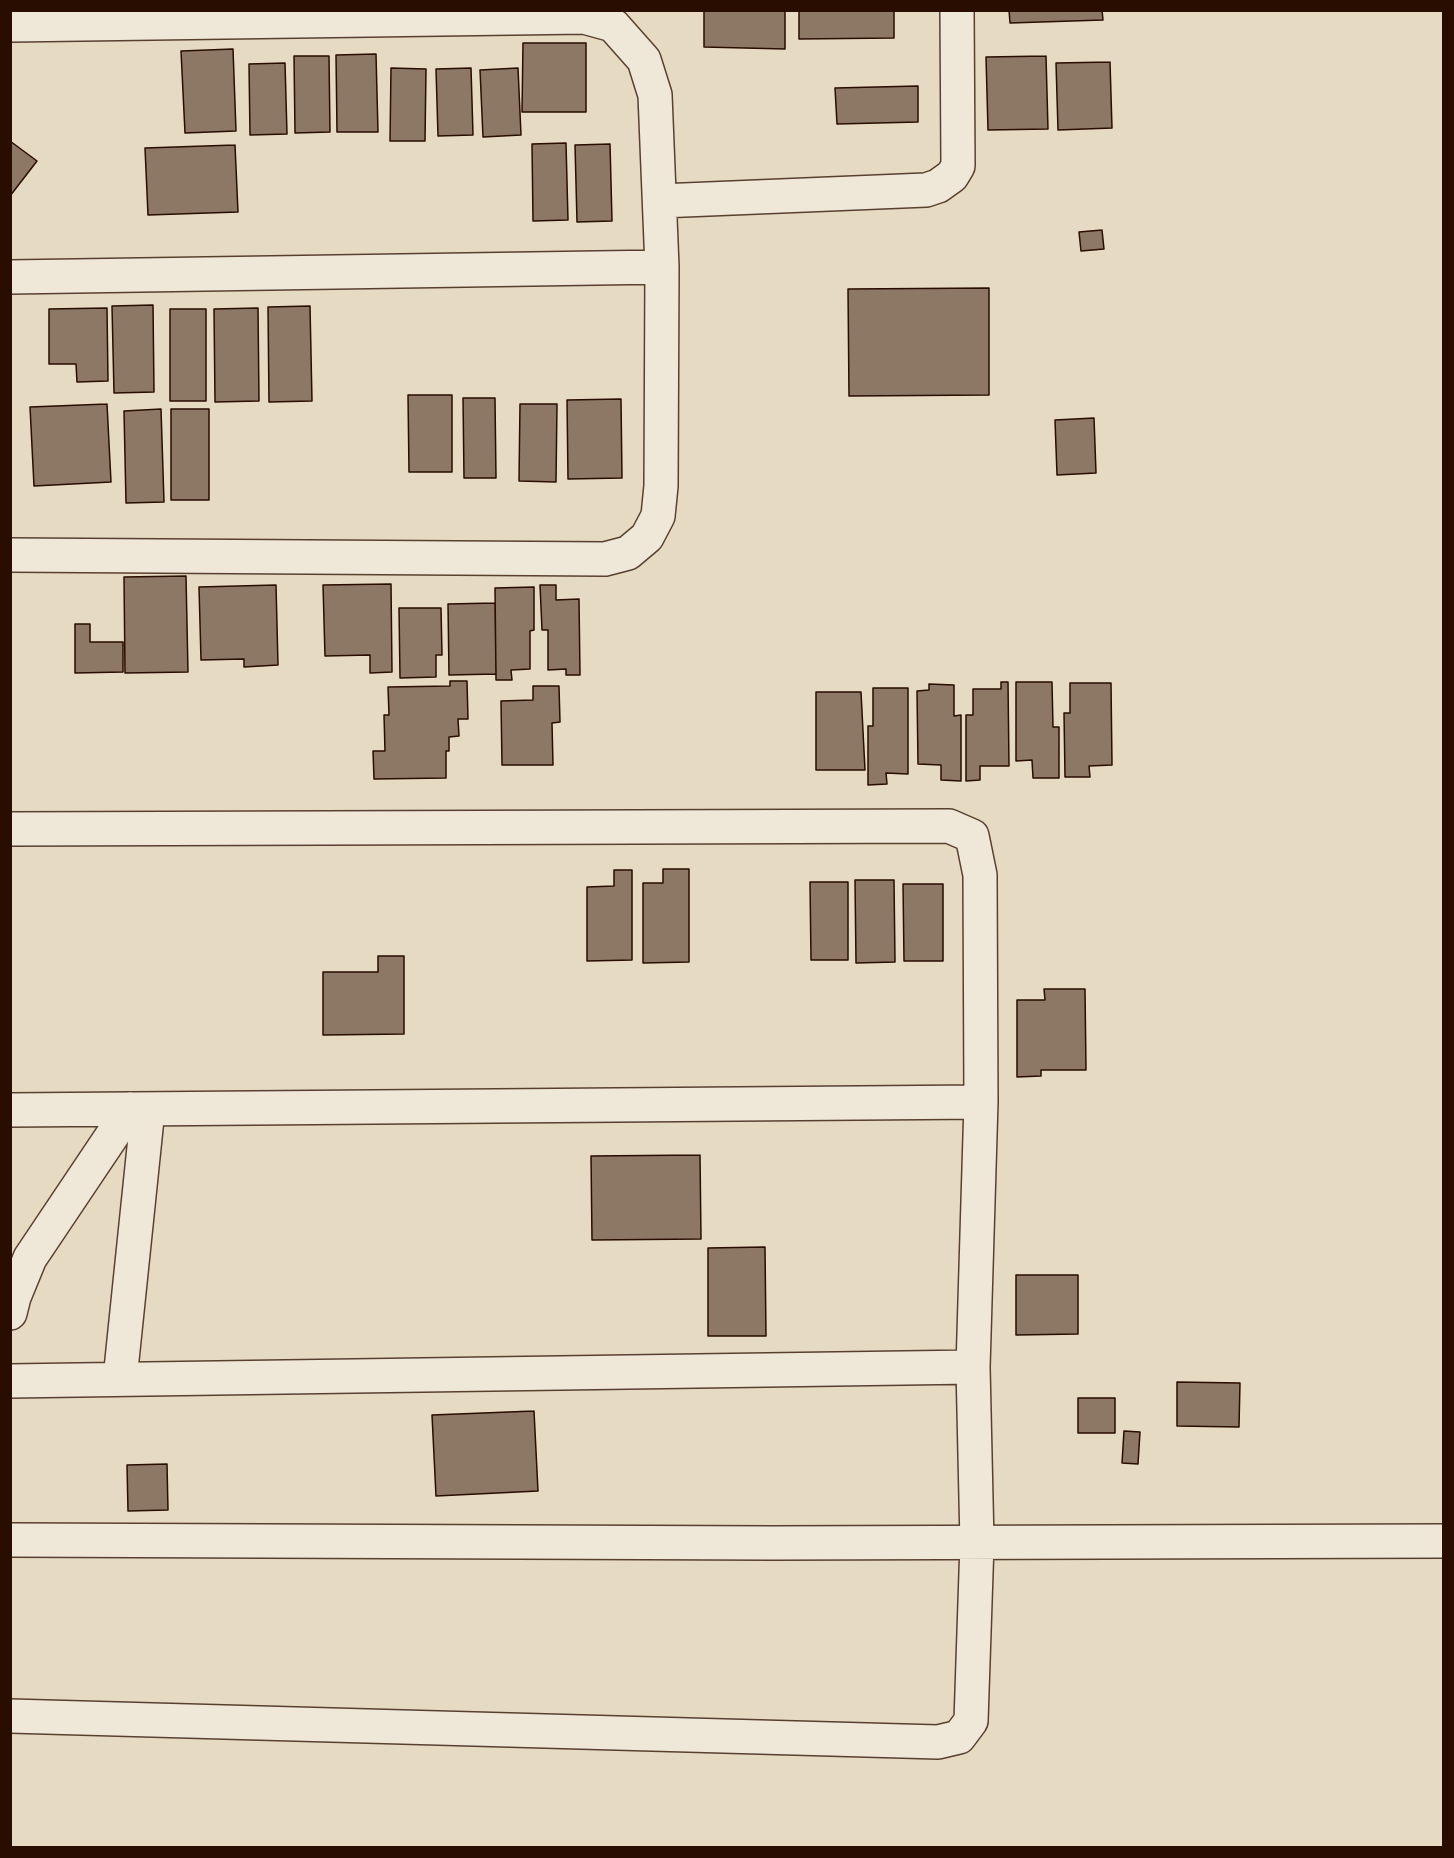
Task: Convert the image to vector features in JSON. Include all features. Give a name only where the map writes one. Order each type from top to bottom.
[{"type":"street","points":[[660,201],[926,190],[938,186],[952,176],[958,166],[957,10]]},
{"type":"street","points":[[10,25],[584,17],[613,25],[644,60],[655,95],[662,267],[661,486],[658,516],[647,537],[628,553],[604,559],[10,555]]},
{"type":"street","points":[[10,277],[662,267]]},
{"type":"street","points":[[10,830],[949,826],[972,836],[980,875],[981,1102],[973,1367],[976,1544],[971,1721],[959,1737],[938,1742],[10,1716]]},
{"type":"street","points":[[10,1110],[981,1102]]},
{"type":"street","points":[[10,1313],[30,1258],[139,1109]]},
{"type":"street","points":[[120,1380],[139,1109]]},
{"type":"street","points":[[10,1381],[973,1367]]},
{"type":"street","points":[[10,1540],[976,1544],[1443,1541]]},
{"type":"building","points":[[704,10],[785,10],[785,49],[704,47]]},
{"type":"building","points":[[799,10],[894,10],[894,38],[799,39]]},
{"type":"building","points":[[1009,10],[1102,10],[1103,20],[1010,23]]},
{"type":"building","points":[[523,43],[586,43],[586,112],[522,112]]},
{"type":"building","points":[[233,49],[236,131],[185,133],[181,51]]},
{"type":"building","points":[[376,54],[378,132],[337,132],[336,55]]},
{"type":"building","points":[[294,56],[329,56],[330,132],[295,133]]},
{"type":"building","points":[[1046,56],[1048,129],[988,130],[986,57]]},
{"type":"building","points":[[1110,62],[1112,128],[1058,130],[1056,63]]},
{"type":"building","points":[[285,63],[287,134],[250,135],[249,64]]},
{"type":"building","points":[[391,68],[426,69],[425,141],[390,141]]},
{"type":"building","points":[[471,68],[473,135],[438,136],[436,69]]},
{"type":"building","points":[[518,68],[521,135],[483,137],[480,70]]},
{"type":"building","points":[[918,86],[918,122],[837,124],[835,88]]},
{"type":"building","points":[[10,141],[37,161],[10,196]]},
{"type":"building","points":[[566,143],[568,220],[533,221],[532,144]]},
{"type":"building","points":[[610,144],[612,221],[577,222],[575,145]]},
{"type":"building","points":[[235,145],[238,212],[148,215],[145,148]]},
{"type":"building","points":[[1102,230],[1104,249],[1081,251],[1079,232]]},
{"type":"building","points":[[989,288],[989,395],[849,396],[848,289]]},
{"type":"building","points":[[153,305],[154,392],[114,393],[112,306]]},
{"type":"building","points":[[310,306],[312,401],[269,402],[268,307]]},
{"type":"building","points":[[107,308],[108,381],[77,382],[76,364],[49,364],[49,309]]},
{"type":"building","points":[[258,308],[259,401],[215,402],[214,309]]},
{"type":"building","points":[[170,309],[206,309],[206,401],[170,401]]},
{"type":"building","points":[[408,395],[452,395],[452,472],[409,472]]},
{"type":"building","points":[[463,398],[495,398],[496,478],[464,478]]},
{"type":"building","points":[[621,399],[622,478],[568,479],[567,400]]},
{"type":"building","points":[[107,404],[111,482],[34,486],[30,407]]},
{"type":"building","points":[[520,404],[557,404],[556,482],[519,481]]},
{"type":"building","points":[[161,409],[164,502],[126,503],[124,411]]},
{"type":"building","points":[[171,409],[209,409],[209,500],[171,500]]},
{"type":"building","points":[[1094,418],[1096,473],[1057,475],[1055,420]]},
{"type":"building","points":[[186,576],[188,672],[125,673],[124,577]]},
{"type":"building","points":[[391,584],[392,672],[370,673],[370,655],[325,656],[323,585]]},
{"type":"building","points":[[276,585],[278,665],[244,667],[244,659],[201,660],[199,587]]},
{"type":"building","points":[[540,585],[556,585],[556,600],[579,599],[580,675],[566,675],[566,669],[548,670],[548,630],[542,630]]},
{"type":"building","points":[[534,587],[534,630],[530,631],[530,669],[511,670],[512,680],[496,680],[495,588]]},
{"type":"building","points":[[495,603],[496,674],[449,675],[448,604]]},
{"type":"building","points":[[399,608],[441,608],[442,655],[436,655],[436,677],[400,678]]},
{"type":"building","points":[[75,624],[90,624],[90,642],[123,642],[123,672],[75,673]]},
{"type":"building","points":[[450,681],[467,681],[468,719],[458,719],[459,736],[449,737],[449,751],[446,751],[446,778],[374,779],[373,751],[385,751],[384,715],[389,715],[388,687],[450,686]]},
{"type":"building","points":[[1001,682],[1008,682],[1009,766],[980,766],[980,780],[966,781],[966,715],[973,715],[973,689],[1001,689]]},
{"type":"building","points":[[1016,682],[1052,682],[1053,727],[1059,727],[1059,778],[1033,778],[1032,760],[1016,761]]},
{"type":"building","points":[[1070,683],[1111,683],[1112,765],[1089,766],[1090,777],[1065,777],[1064,713],[1070,713]]},
{"type":"building","points":[[929,684],[954,685],[954,716],[961,715],[961,781],[941,780],[941,765],[918,764],[917,691],[929,690]]},
{"type":"building","points":[[533,686],[559,686],[560,722],[552,723],[553,765],[502,765],[501,701],[533,700]]},
{"type":"building","points":[[873,688],[908,688],[908,774],[886,773],[887,784],[868,785],[868,726],[873,726]]},
{"type":"building","points":[[816,692],[861,692],[865,770],[816,770]]},
{"type":"building","points":[[663,869],[689,869],[689,962],[643,963],[643,883],[663,883]]},
{"type":"building","points":[[614,870],[632,870],[632,960],[587,961],[587,887],[614,886]]},
{"type":"building","points":[[855,880],[894,880],[895,962],[856,963]]},
{"type":"building","points":[[810,882],[848,882],[848,960],[811,960]]},
{"type":"building","points":[[903,884],[943,884],[943,961],[904,961]]},
{"type":"building","points":[[378,956],[404,956],[404,1034],[323,1035],[323,972],[378,972]]},
{"type":"building","points":[[1044,989],[1085,989],[1086,1070],[1041,1070],[1041,1076],[1017,1077],[1017,1000],[1045,1000]]},
{"type":"building","points":[[700,1155],[701,1239],[592,1240],[591,1156]]},
{"type":"building","points":[[765,1247],[766,1336],[708,1336],[708,1248]]},
{"type":"building","points":[[1016,1275],[1078,1275],[1078,1334],[1016,1335]]},
{"type":"building","points":[[1177,1382],[1240,1383],[1239,1427],[1177,1426]]},
{"type":"building","points":[[1078,1398],[1115,1398],[1115,1433],[1078,1433]]},
{"type":"building","points":[[534,1411],[538,1491],[436,1496],[432,1415]]},
{"type":"building","points":[[1124,1431],[1140,1432],[1138,1464],[1122,1463]]},
{"type":"building","points":[[167,1464],[168,1510],[128,1511],[127,1465]]}]
